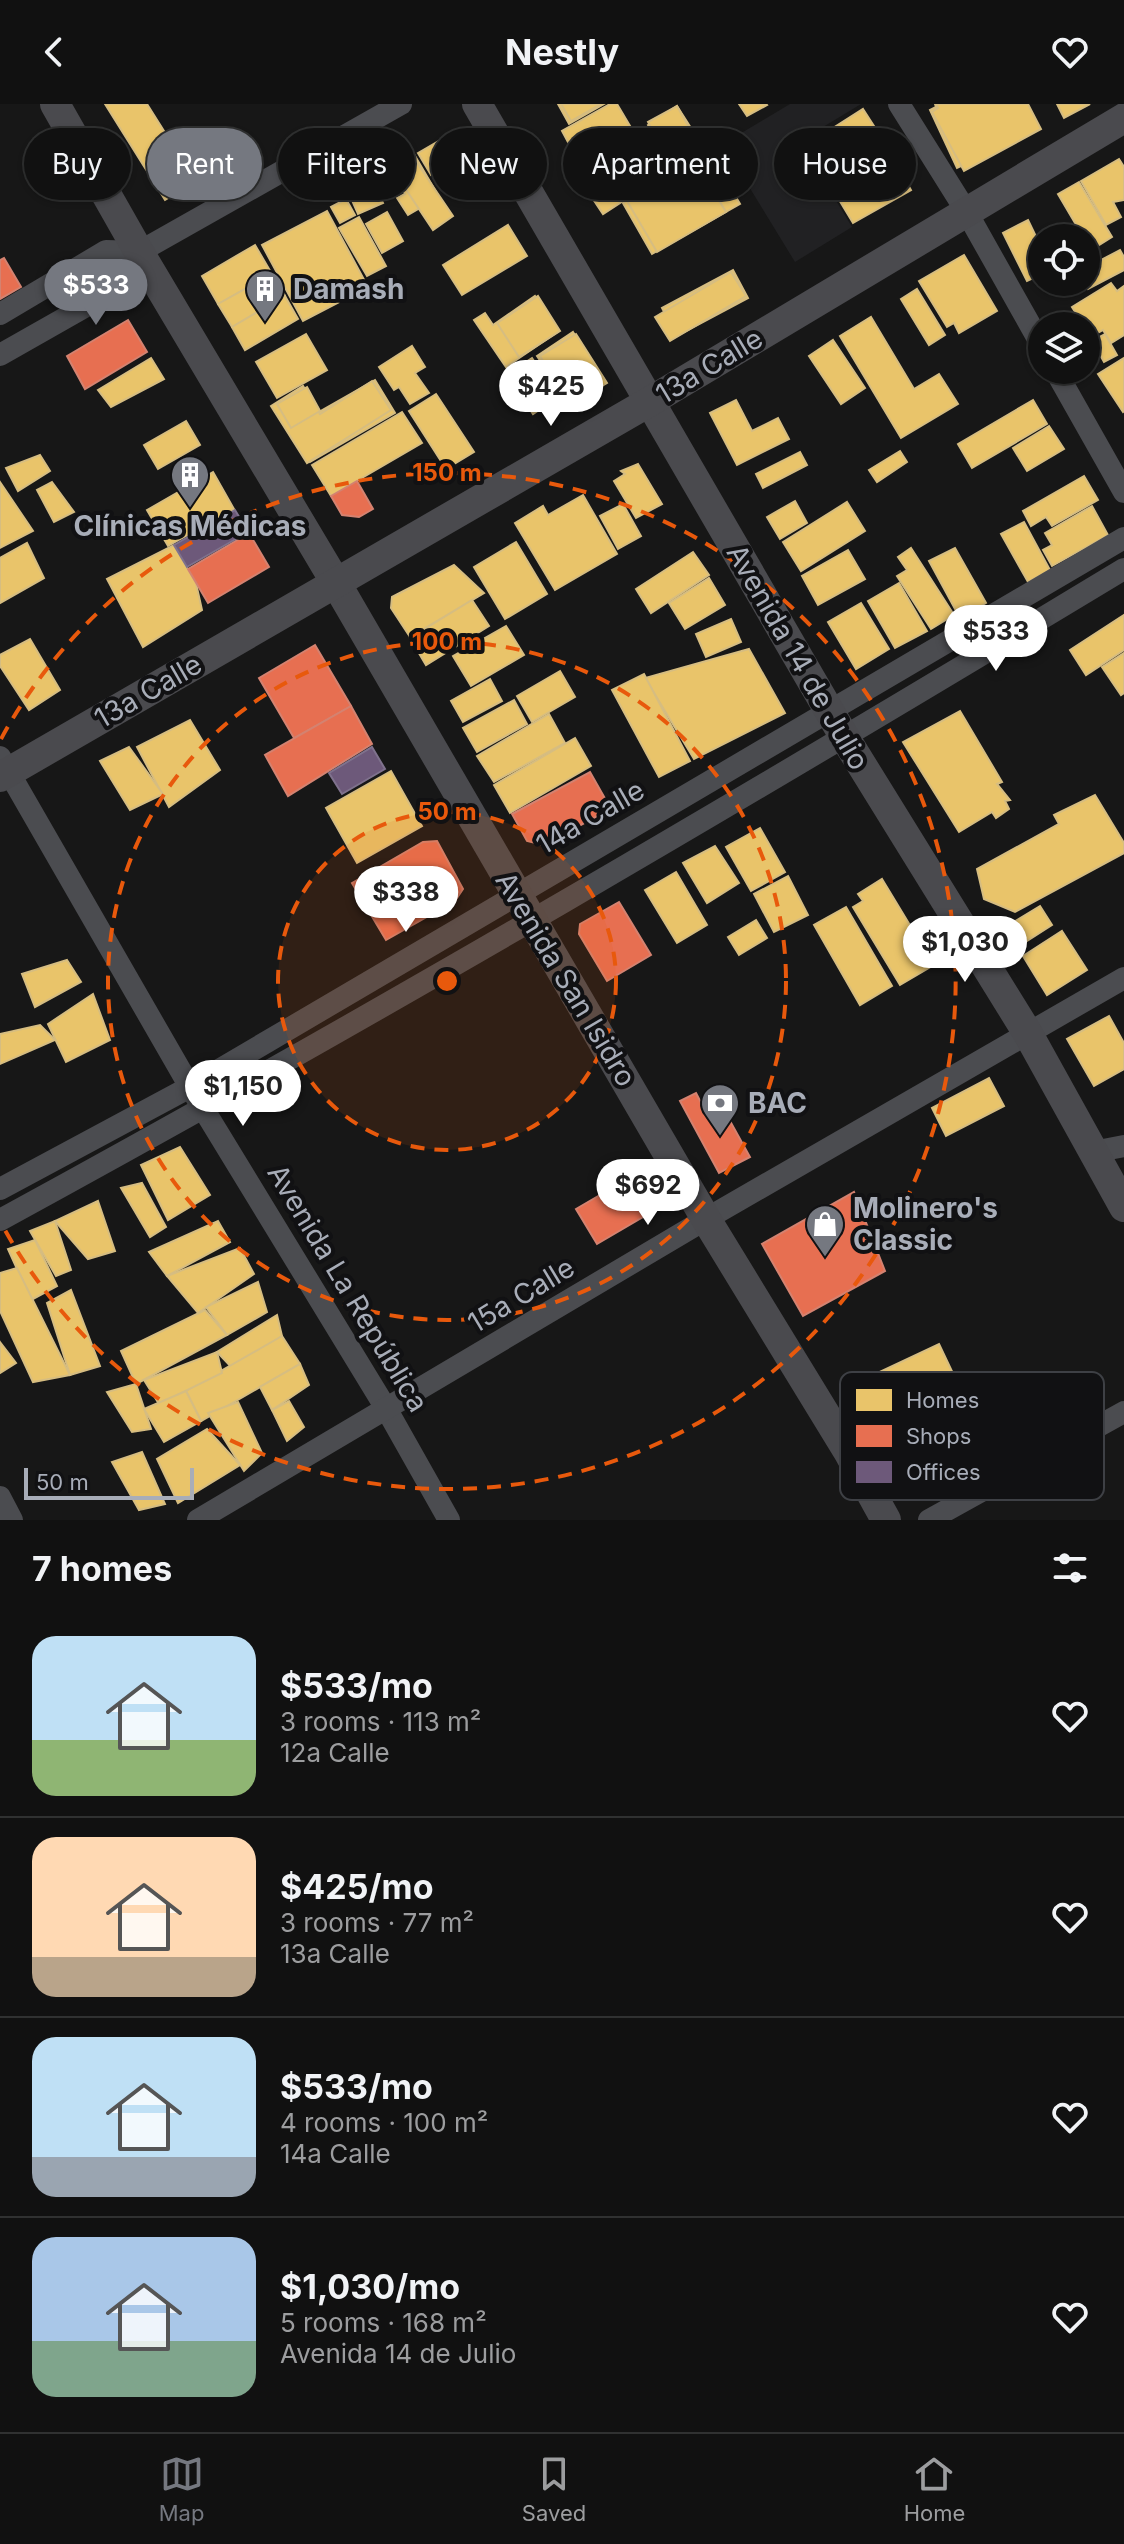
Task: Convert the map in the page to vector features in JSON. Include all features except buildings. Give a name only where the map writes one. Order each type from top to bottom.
[{"type":"street","name":"Avenida San Isidro","points":[[55,104],[523,908],[614,1057],[706,1219],[840,1438]]},
{"type":"street","points":[[0,314],[106,251],[139,252],[401,104]]},
{"type":"street","name":"Avenida 14 de Julio","points":[[477,104],[845,738],[1027,1032],[1124,1207]]},
{"type":"street","points":[[899,104],[966,211],[1028,321]]},
{"type":"street","name":"13a Calle","points":[[3,768],[336,583],[649,402],[1124,118]]},
{"type":"street","points":[[0,355],[125,284],[139,252]]},
{"type":"street","points":[[1063,384],[1124,492]]},
{"type":"street","name":"14a Calle","points":[[0,1220],[204,1109],[830,711],[1124,538]]},
{"type":"street","name":"14a Calle","points":[[0,1189],[845,738],[1124,569]]},
{"type":"street","name":"Avenida La República","points":[[3,768],[190,1087],[387,1410],[449,1520]]},
{"type":"street","name":"15a Calle","points":[[198,1520],[706,1219],[1124,978]]},
{"type":"street","points":[[1093,1152],[1124,1146]]},
{"type":"street","points":[[1104,1423],[1124,1412]]},
{"type":"street","points":[[0,1497],[12,1520]]},
{"type":"street","name":"Avenida San Isidro","points":[[875,1500],[886,1520]]},
{"type":"street","points":[[929,1520],[965,1500]]},
{"type":"shaded area","points":[[790,104],[861,104],[821,128],[774,128],[774,200],[836,200],[852,227],[795,262],[757,200],[758,128],[750,128]]},
{"type":"place","name":"Damash","points":[[265,323]]},
{"type":"place","name":"Clínicas Médicas","points":[[190,509]]},
{"type":"place","name":"BAC","points":[[720,1137]]},
{"type":"place","name":"Molinero's Classic","points":[[825,1258]]}]
